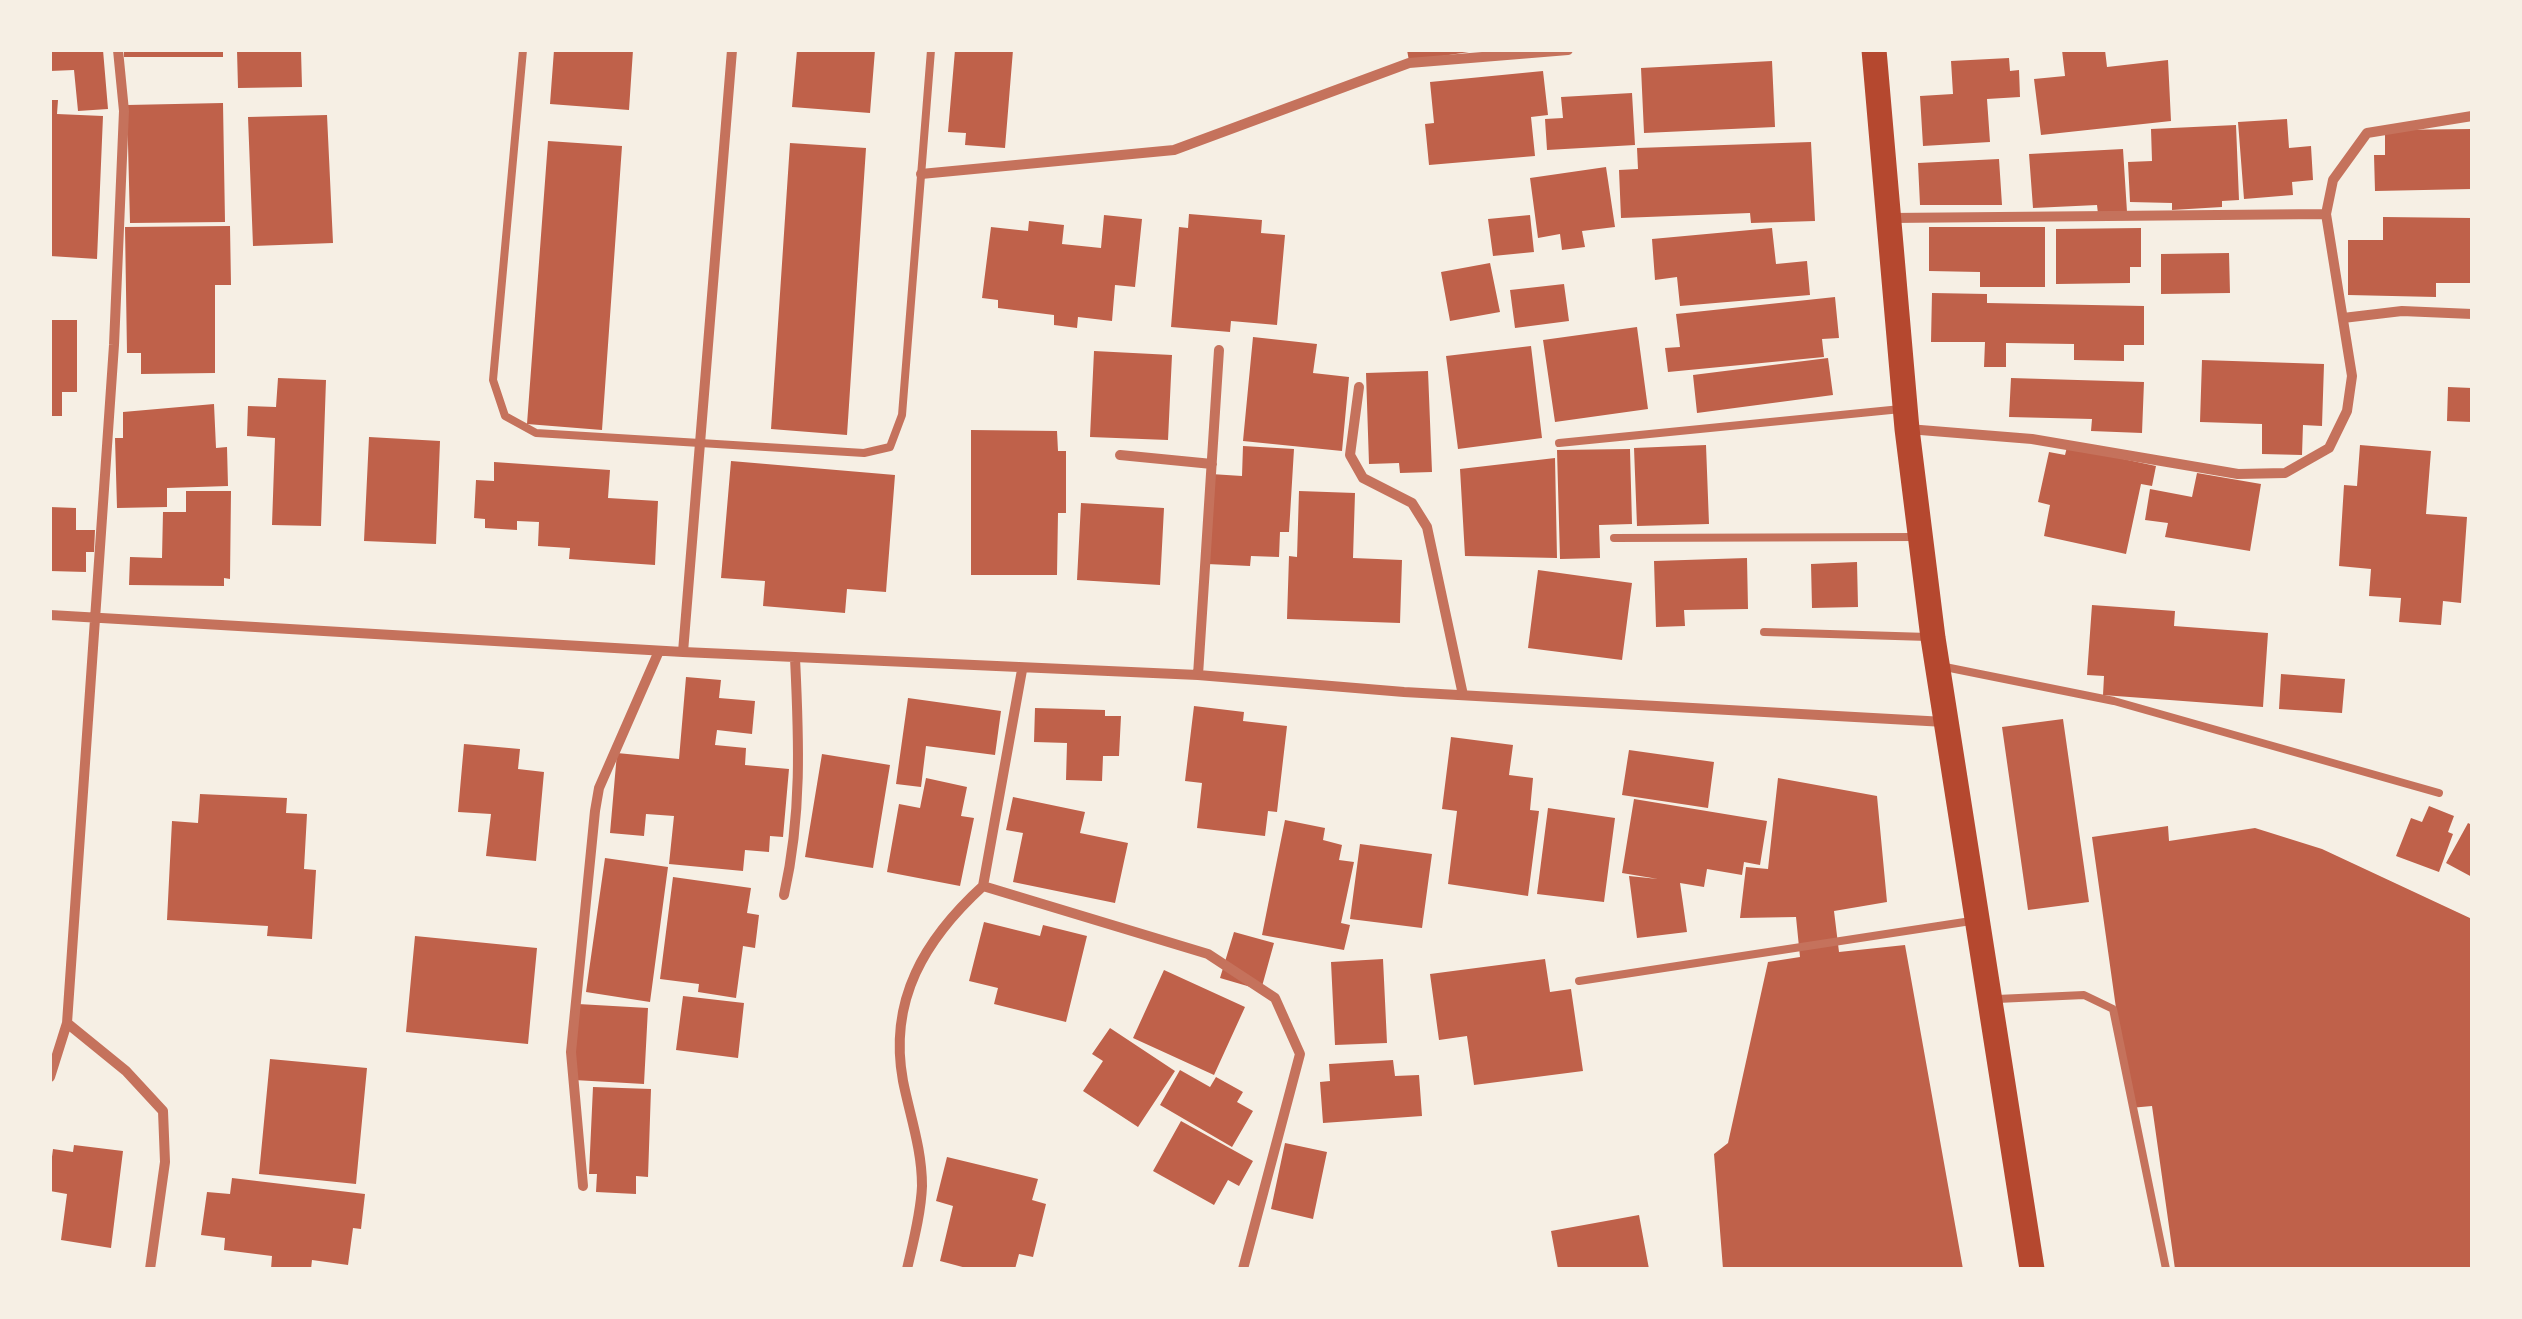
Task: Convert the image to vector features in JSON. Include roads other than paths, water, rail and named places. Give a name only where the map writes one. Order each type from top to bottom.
[{"type":"main road","points":[[1874,50],[1906,419],[1933,638],[2032,1269]]},
{"type":"street","points":[[50,1077],[67,1023],[95,617],[122,150],[118,50]]},
{"type":"street","points":[[684,652],[732,50]]},
{"type":"street","points":[[921,174],[1174,150],[1409,63],[1568,50]]},
{"type":"street","points":[[1906,419],[2238,474],[2284,472],[2329,448],[2347,410],[2352,376],[2326,214],[2332,180],[2366,133],[2472,116]]},
{"type":"street","points":[[1889,218],[2326,214]]},
{"type":"street","points":[[2343,318],[2402,311],[2472,314]]},
{"type":"street","points":[[1198,675],[1219,350]]},
{"type":"street","points":[[1359,387],[1350,455],[1363,478],[1412,503],[1426,527],[1463,695]]},
{"type":"street","points":[[1120,456],[1212,464]]},
{"type":"street","points":[[50,615],[1022,670],[1198,675],[1463,695],[1946,722]]},
{"type":"street","points":[[583,1186],[571,1052],[595,811],[599,788],[659,651]]},
{"type":"street","points":[[784,895],[797,836],[801,780],[795,658]]},
{"type":"street","points":[[907,1269],[922,1187],[917,1128],[904,1082],[897,1029],[917,967],[948,919],[983,886],[1022,670]]},
{"type":"street","points":[[983,886],[1208,954],[1275,998],[1300,1054],[1242,1269]]},
{"type":"street","points":[[67,1023],[126,1070],[164,1112],[165,1162],[150,1269]]},
{"type":"lane","points":[[523,50],[493,380],[505,416],[536,433],[864,454],[890,447],[902,415],[931,50]]},
{"type":"lane","points":[[1558,443],[1906,419]]},
{"type":"lane","points":[[1614,538],[1921,537]]},
{"type":"lane","points":[[1764,632],[1933,638]]},
{"type":"lane","points":[[1938,666],[2114,702],[2439,792]]},
{"type":"lane","points":[[1579,981],[1976,920]]},
{"type":"lane","points":[[1988,1000],[2084,995],[2112,1008],[2166,1269]]}]
